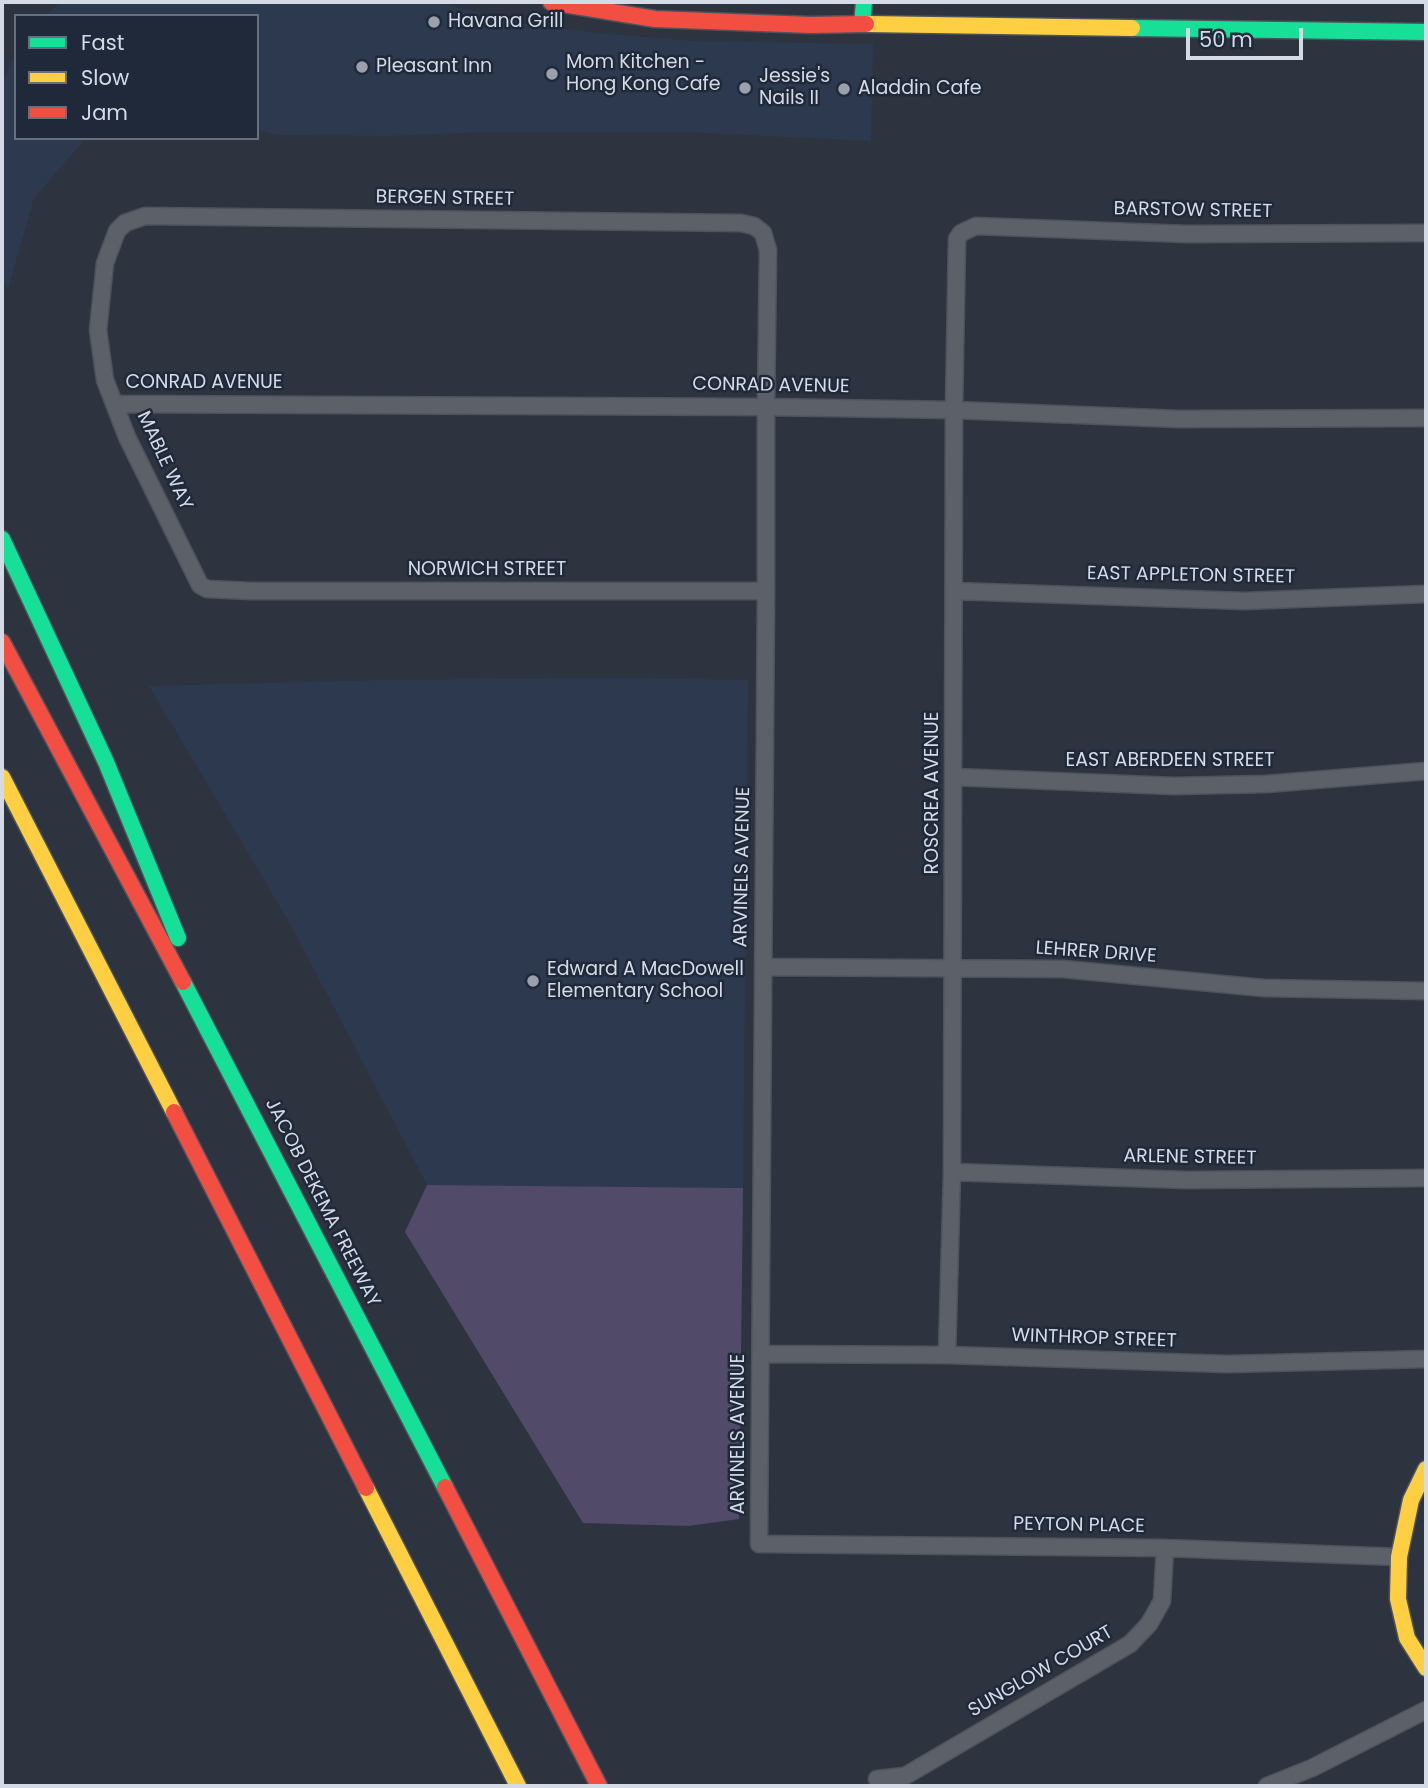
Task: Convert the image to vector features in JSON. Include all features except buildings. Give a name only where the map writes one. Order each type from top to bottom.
[{"type":"main road","points":[[551,2],[655,19],[811,25],[1426,32]]},
{"type":"main road","points":[[862,24],[864,2]]},
{"type":"main road","points":[[2,528],[14,562]]},
{"type":"main road","points":[[2,539],[106,762],[229,1069]]},
{"type":"main road","name":"JACOB DEKEMA FREEWAY","points":[[2,642],[229,1069],[599,1786]]},
{"type":"main road","points":[[2,777],[518,1786]]},
{"type":"main road","points":[[1426,1469],[1411,1500],[1399,1557],[1398,1599],[1407,1638],[1426,1668]]},
{"type":"street","name":"BERGEN STREET","points":[[125,223],[145,216],[741,223],[754,226],[763,233]]},
{"type":"street","name":"MABLE WAY","points":[[125,223],[117,231],[105,262],[98,330],[105,380],[127,438],[200,585],[207,589]]},
{"type":"street","name":"BARSTOW STREET","points":[[961,233],[976,226],[1187,234],[1426,233]]},
{"type":"street","name":"ARVINELS AVENUE","points":[[759,1544],[768,250],[763,233]]},
{"type":"street","name":"ROSCREA AVENUE","points":[[947,1355],[952,1172],[954,410],[957,239],[961,233]]},
{"type":"street","name":"CONRAD AVENUE","points":[[115,404],[766,407],[954,410],[1179,419],[1426,418]]},
{"type":"street","name":"NORWICH STREET","points":[[207,589],[766,591]]},
{"type":"street","name":"EAST APPLETON STREET","points":[[954,591],[1244,601],[1426,594]]},
{"type":"street","name":"EAST ABERDEEN STREET","points":[[954,778],[1174,786],[1266,784],[1426,771]]},
{"type":"street","name":"LEHRER DRIVE","points":[[763,967],[1063,969],[1265,988],[1426,991]]},
{"type":"street","name":"ARLENE STREET","points":[[952,1172],[1187,1180],[1426,1178]]},
{"type":"street","name":"WINTHROP STREET","points":[[761,1354],[947,1355],[1227,1364],[1426,1359]]},
{"type":"street","name":"PEYTON PLACE","points":[[759,1544],[1166,1548],[1399,1557]]},
{"type":"street","name":"SUNGLOW COURT","points":[[877,1779],[905,1776],[1130,1644],[1149,1624],[1162,1601],[1166,1548]]},
{"type":"street","points":[[1267,1786],[1312,1769],[1426,1710]]},
{"type":"shaded area","points":[[61,2],[436,2],[531,25],[610,34],[693,41],[873,44],[871,141],[684,132],[276,135],[259,131],[259,14],[47,14]]},
{"type":"shaded area","points":[[14,57],[14,140],[84,140],[34,198],[8,289],[2,280],[2,84]]},
{"type":"shaded area","name":"Edward A MacDowell Elementary School","points":[[614,678],[748,680],[743,1188],[427,1185],[289,922],[149,686]]},
{"type":"shaded area","points":[[427,1185],[743,1188],[739,1519],[688,1526],[583,1523],[405,1232]]},
{"type":"traffic: fast","points":[[862,24],[864,2]]},
{"type":"traffic: fast","points":[[1132,28],[1426,32]]},
{"type":"traffic: fast","points":[[2,539],[106,762],[178,938]]},
{"type":"traffic: fast","points":[[183,982],[445,1487]]},
{"type":"traffic: slow","points":[[866,24],[1132,28]]},
{"type":"traffic: slow","points":[[2,777],[174,1112]]},
{"type":"traffic: slow","points":[[1426,1469],[1411,1500],[1399,1557],[1398,1599],[1407,1638],[1426,1668]]},
{"type":"traffic: slow","points":[[366,1488],[518,1786]]},
{"type":"traffic: jam","points":[[551,2],[655,19],[811,25],[866,24]]},
{"type":"traffic: jam","points":[[2,642],[183,982]]},
{"type":"traffic: jam","points":[[174,1112],[366,1488]]},
{"type":"traffic: jam","points":[[445,1487],[599,1786]]},
{"type":"place","name":"Havana Grill","points":[[434,22]]},
{"type":"place","name":"Pleasant Inn","points":[[362,67]]},
{"type":"place","name":"Mom Kitchen - Hong Kong Cafe","points":[[552,74]]},
{"type":"place","name":"Jessie's Nails II","points":[[745,88]]},
{"type":"place","name":"Aladdin Cafe","points":[[844,89]]},
{"type":"place","name":"Edward A MacDowell Elementary School","points":[[533,981]]}]
